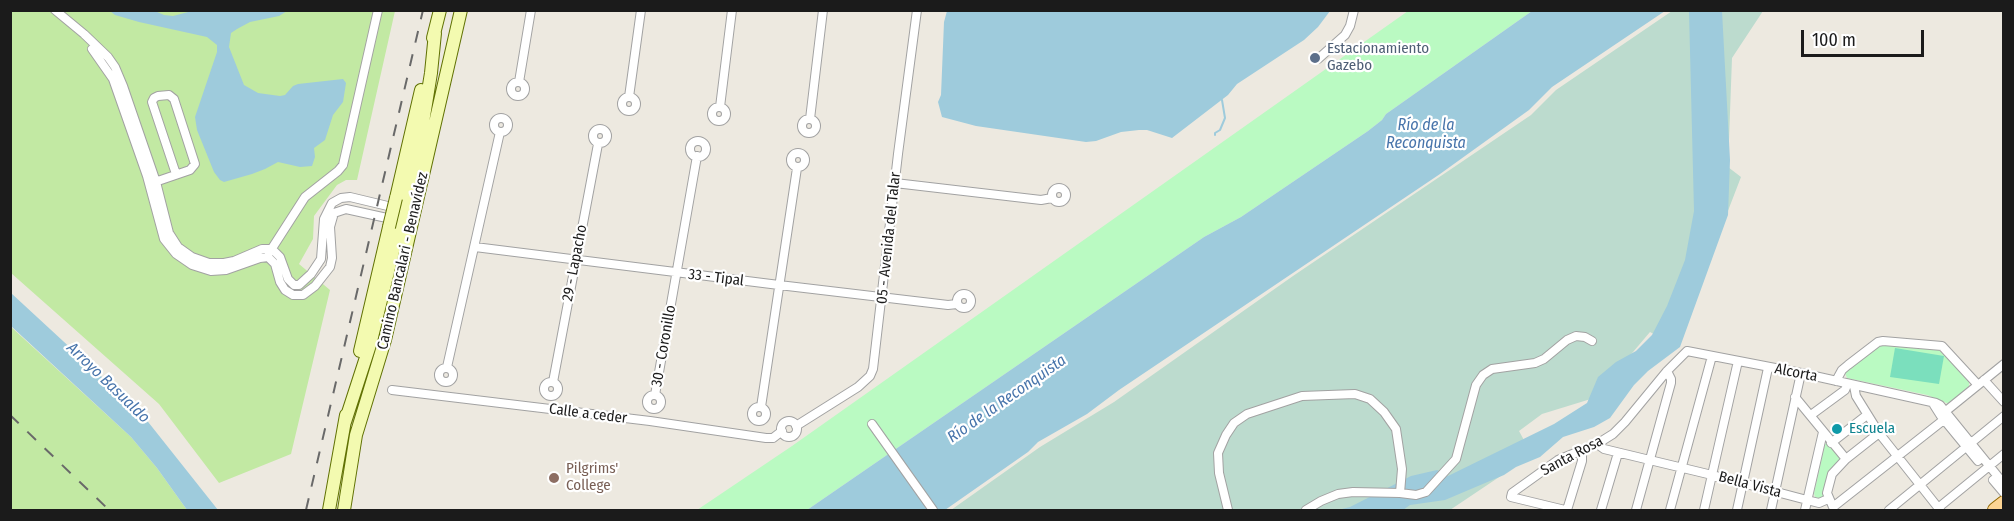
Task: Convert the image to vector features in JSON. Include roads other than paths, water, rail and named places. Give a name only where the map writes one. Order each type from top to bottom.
[{"type":"main road","name":"Camino Bancalari - Benavídez","points":[[329,510],[345,422],[397,219],[396,198],[440,10]]},
{"type":"main road","name":"Camino Bancalari - Benavídez","points":[[344,510],[356,435],[385,340],[459,10]]},
{"type":"main road","points":[[356,435],[356,414],[379,330],[397,219],[459,10]]},
{"type":"main road","points":[[420,141],[435,33]]},
{"type":"main road","points":[[345,422],[370,345],[380,296],[388,273]]},
{"type":"main road","points":[[1995,510],[2004,503]]},
{"type":"street","points":[[55,10],[108,57],[115,67],[169,233],[178,247],[192,257],[208,263],[224,263],[262,249],[272,249],[280,257],[288,279],[294,285],[303,282],[316,268],[323,252],[324,219],[329,207],[338,199],[350,197],[397,219]]},
{"type":"street","points":[[268,257],[304,197],[339,171],[343,165],[378,10]]},
{"type":"street","points":[[519,82],[531,10]]},
{"type":"street","points":[[630,97],[641,10]]},
{"type":"street","points":[[720,107],[732,10]]},
{"type":"street","points":[[810,119],[823,10]]},
{"type":"street","name":"05 - Avenida del Talar","points":[[782,431],[787,436],[792,436],[797,430],[796,426],[858,387],[870,376],[873,369],[917,10]]},
{"type":"street","points":[[1318,58],[1350,26],[1354,10]]},
{"type":"street","points":[[153,183],[190,170],[195,164],[174,99],[169,95],[158,96],[152,102],[176,174]]},
{"type":"street","points":[[447,367],[500,132]]},
{"type":"street","name":"29 - Lapacho","points":[[553,382],[598,144]]},
{"type":"street","name":"30 - Coronillo","points":[[655,395],[697,156]]},
{"type":"street","points":[[760,407],[797,168]]},
{"type":"street","points":[[153,183],[164,239],[170,248],[186,261],[203,269],[220,271],[268,257]]},
{"type":"street","points":[[895,183],[1041,200],[1052,198]]},
{"type":"street","points":[[268,257],[275,264],[283,288],[293,295],[303,295],[310,291],[330,267],[332,258],[330,226],[334,213],[345,209],[397,219]]},
{"type":"street","name":"33 - Tipal","points":[[475,247],[676,273],[948,305],[957,304]]},
{"type":"street","points":[[316,268],[324,276]]},
{"type":"street","points":[[1306,510],[1338,494],[1353,492],[1416,495],[1426,492],[1456,459],[1476,385],[1483,375],[1492,369],[1535,363],[1576,336],[1592,341]]},
{"type":"street","points":[[1836,381],[1842,370],[1878,342],[1942,346],[2004,402]]},
{"type":"street","name":"Alcorta","points":[[1667,370],[1687,351],[1932,402],[1940,405],[1944,416],[2004,484]]},
{"type":"street","points":[[1670,510],[1712,356]]},
{"type":"street","points":[[1704,510],[1738,361]]},
{"type":"street","points":[[1879,433],[1846,459],[1832,474],[1827,493],[1832,505],[1941,422],[1944,416],[2004,364]]},
{"type":"street","points":[[1737,510],[1768,368]]},
{"type":"street","points":[[1636,510],[1671,383],[1667,370]]},
{"type":"street","name":"Santa Rosa","points":[[1566,510],[1511,497],[1512,493],[1558,460],[1597,444],[1619,429],[1667,370]]},
{"type":"street","points":[[1771,510],[1801,373]]},
{"type":"street","points":[[1811,415],[1850,386],[1896,457],[1939,509],[2004,454]]},
{"type":"street","name":"Calle a ceder","points":[[392,390],[650,421],[766,438],[772,438],[782,431]]},
{"type":"street","points":[[1228,510],[1219,472],[1218,453],[1226,435],[1234,423],[1247,414],[1302,396],[1355,394],[1370,399],[1384,412],[1396,429],[1402,469],[1400,493]]},
{"type":"street","points":[[1795,397],[1846,459]]},
{"type":"street","points":[[1831,443],[1867,415]]},
{"type":"street","points":[[1889,510],[2004,416]]},
{"type":"street","points":[[872,424],[933,510]]},
{"type":"street","points":[[1805,510],[1824,432]]},
{"type":"street","name":"Bella Vista","points":[[1597,444],[1604,449],[1618,453],[1832,505]]},
{"type":"street","points":[[1566,510],[1582,461],[1582,451]]},
{"type":"street","points":[[1601,510],[1618,453]]},
{"type":"street","name":"Alcorta","points":[[1987,467],[2004,493]]},
{"type":"water","points":[[947,10],[1330,11],[1304,40],[1237,84],[1228,95],[1172,138],[1147,130],[1139,130],[1121,132],[1086,142],[976,126],[942,117],[938,102],[941,95],[944,22]]},
{"type":"water","points":[[110,11],[155,11],[173,16],[192,11],[287,11],[279,16],[250,22],[237,29],[231,33],[229,47],[244,85],[258,93],[280,96],[285,95],[298,84],[343,79],[346,83],[343,102],[333,115],[325,140],[314,148],[315,157],[312,166],[300,167],[278,162],[252,174],[224,182],[220,180],[214,172],[197,130],[195,117],[217,52],[217,45],[207,37],[139,22],[115,15]]},
{"type":"water","name":"Río de la Reconquista","points":[[1532,11],[1665,11],[1552,87],[1529,110],[1440,174],[1119,390],[1087,414],[1038,442],[1028,452],[945,510],[807,510],[1204,237],[1241,217],[1368,131],[1386,114]]},
{"type":"water","points":[[1689,11],[1722,11],[1730,160],[1728,215],[1680,347],[1648,371],[1634,385],[1610,418],[1594,427],[1563,437],[1540,457],[1504,475],[1445,500],[1410,505],[1403,510],[1338,510],[1350,507],[1411,476],[1437,470],[1448,476],[1554,424],[1587,403],[1598,377],[1616,362],[1636,351],[1652,335],[1667,306],[1685,260],[1694,211]]},
{"type":"water","name":"Arroyo Basualdo","points":[[11,293],[141,413],[218,510],[187,510],[131,437],[11,326]]},
{"type":"waterway","points":[[1215,135],[1225,118],[1222,100]]},
{"type":"railway","points":[[306,510],[423,10]]},
{"type":"railway","points":[[10,415],[109,510]]},
{"type":"place","name":"Estacionamiento Gazebo","points":[[1315,58]]},
{"type":"place","name":"Escuela","points":[[1837,429]]},
{"type":"place","name":"Pilgrims' College","points":[[554,478]]}]
